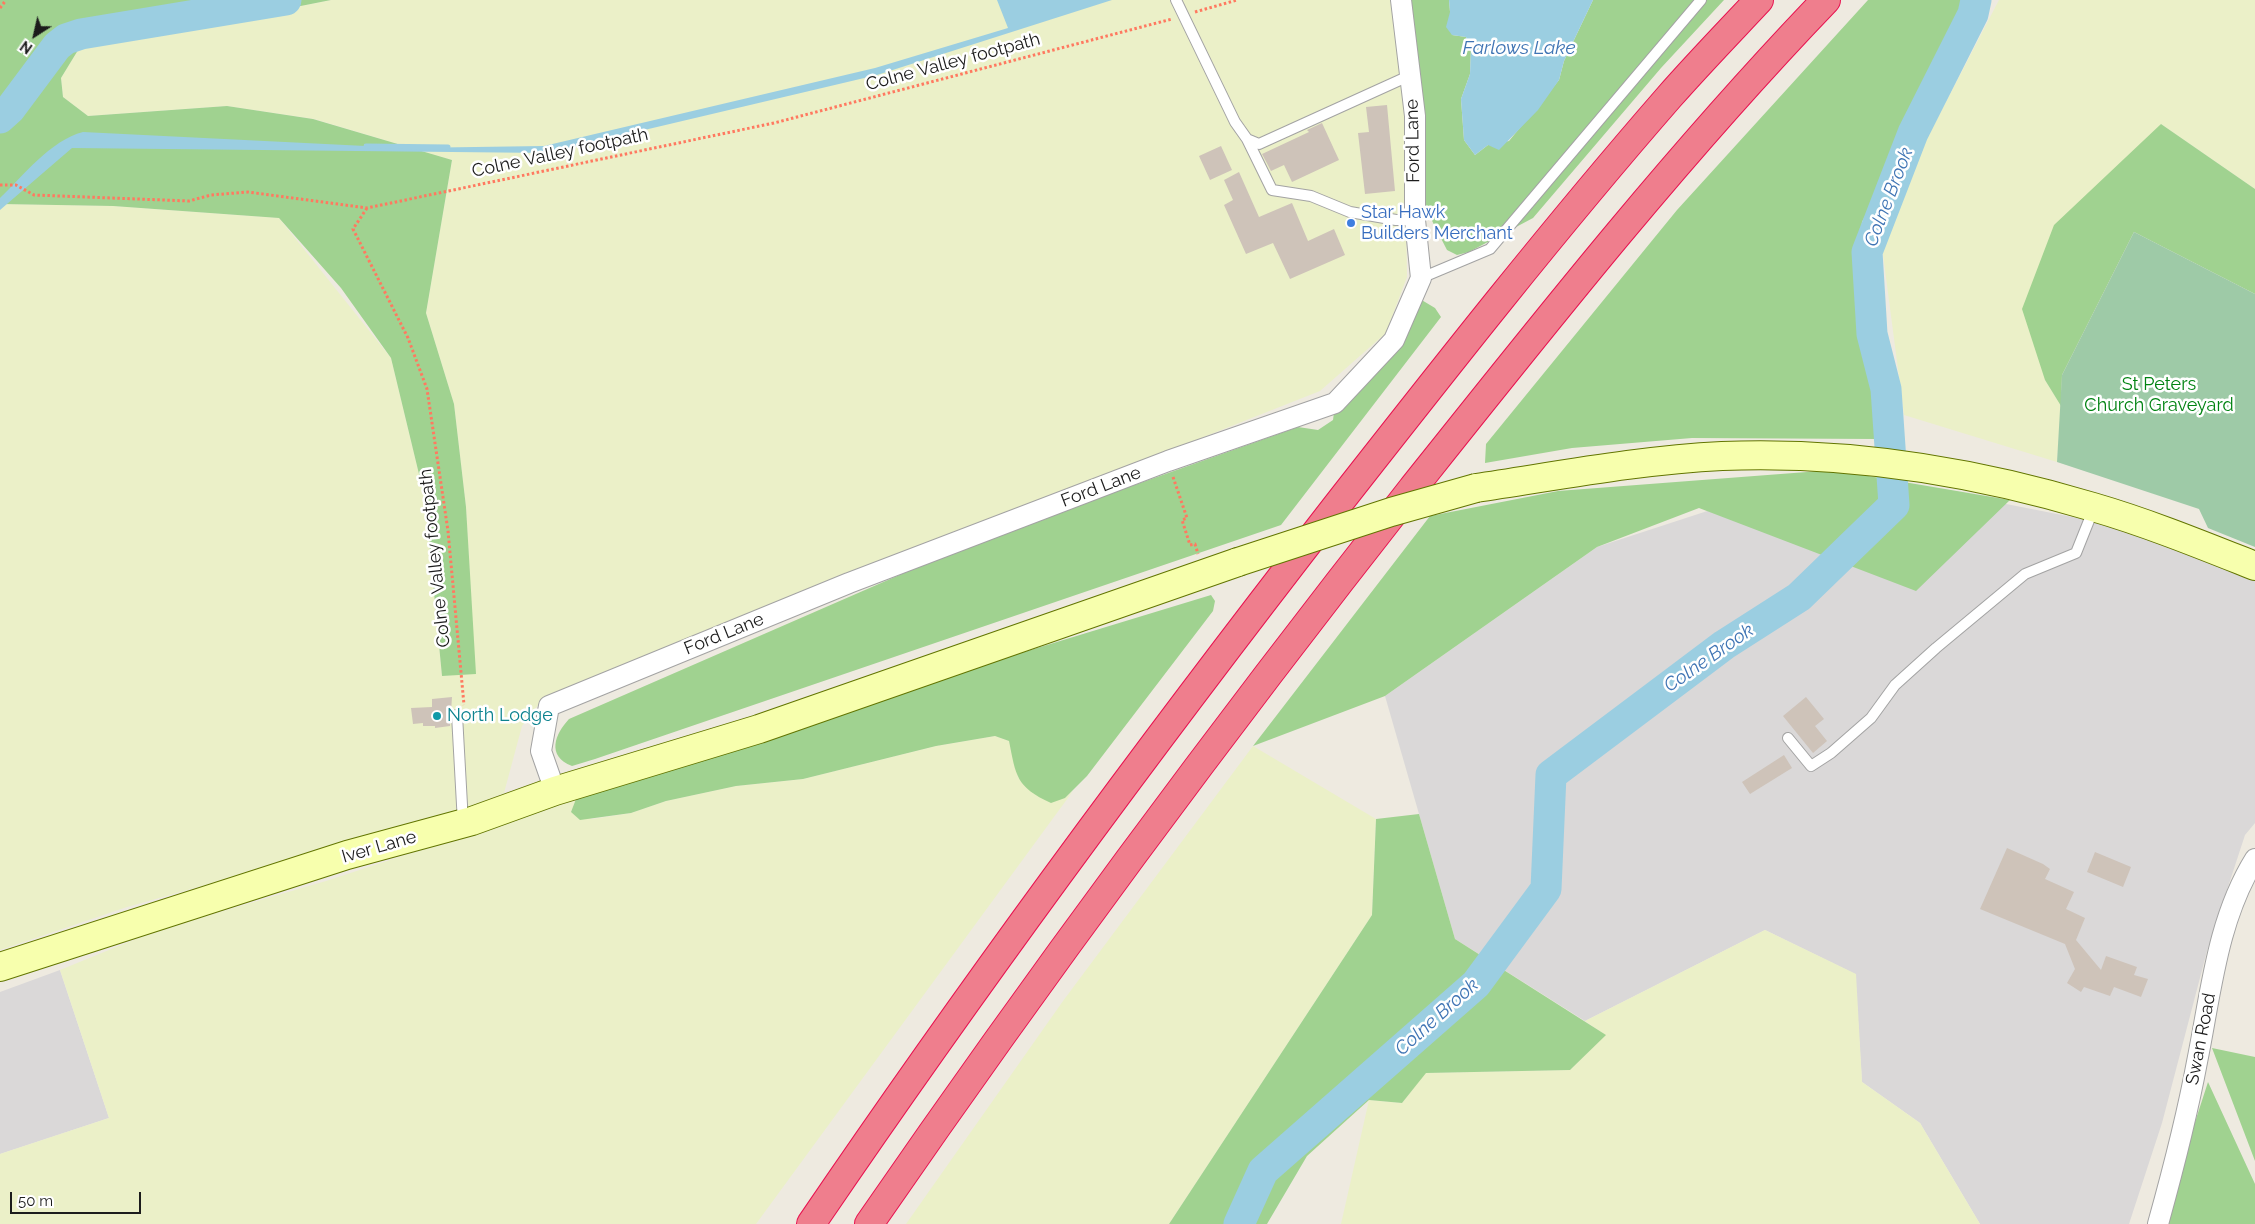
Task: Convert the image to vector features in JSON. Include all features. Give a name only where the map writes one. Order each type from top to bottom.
[{"type":"highway","points":[[811,1224],[872,1135],[1085,839],[1260,604],[1476,328],[1670,95],[1759,0]]},
{"type":"highway","points":[[869,1224],[967,1082],[1299,633],[1506,371],[1626,225],[1756,73],[1826,0]]},
{"type":"main road","name":"Iver Lane","points":[[0,967],[347,855],[463,824],[555,791],[759,729],[1205,573],[1391,512],[1476,488],[1618,466],[1722,456],[1855,459],[1938,469],[2039,492],[2095,507],[2255,566]]},
{"type":"street","name":"Ford Lane","points":[[555,791],[541,751],[549,706],[849,583],[1168,461],[1335,403],[1394,340],[1421,278],[1415,220],[1415,116],[1400,0]]},
{"type":"street","name":"Swan Road","points":[[2158,1224],[2197,1064],[2222,933],[2246,873],[2255,859]]},
{"type":"lane","points":[[1176,0],[1272,190],[1311,196],[1350,212],[1396,220],[1415,220]]},
{"type":"lane","points":[[1421,278],[1490,249],[1701,0]]},
{"type":"lane","points":[[1247,139],[1259,144],[1411,75]]},
{"type":"lane","points":[[1788,738],[1811,766],[1831,753],[1871,718],[1902,679],[1936,648],[2025,574],[2076,552],[2095,507]]},
{"type":"lane","points":[[457,715],[463,824]]},
{"type":"path","points":[[0,8],[6,0]]},
{"type":"path","name":"Colne Valley footpath","points":[[462,681],[448,531],[427,389],[408,338],[353,229],[366,208],[774,123],[1183,16],[1237,0]]},
{"type":"path","points":[[0,185],[16,185],[34,195],[189,200],[211,195],[248,192],[366,208]]},
{"type":"path","points":[[1168,461],[1187,518],[1182,520],[1190,545],[1195,544],[1205,573]]},
{"type":"shaded area","points":[[1833,470],[2113,525],[2255,581],[2255,823],[2245,835],[2207,951],[2162,1123],[2129,1224],[1980,1224],[1920,1123],[1862,1082],[1855,974],[1765,930],[1585,1021],[1455,939],[1385,696],[1597,547]]},
{"type":"shaded area","points":[[60,970],[109,1118],[0,1154],[0,992]]},
{"type":"green space","points":[[0,0],[331,0],[149,36],[83,42],[61,78],[63,97],[88,116],[227,106],[313,119],[452,160],[426,313],[454,404],[466,507],[476,674],[442,676],[425,499],[391,358],[341,288],[279,218],[113,206],[0,204]]},
{"type":"green space","points":[[331,0],[1392,0],[1404,93],[1407,277],[1386,333],[1320,391],[566,689],[539,704],[522,726],[504,793],[441,819],[127,907],[0,950],[0,204],[113,206],[279,218],[391,358],[425,499],[442,676],[475,673],[466,507],[454,404],[426,313],[452,160],[314,119],[227,106],[88,116],[63,97],[61,78],[83,42],[149,36]]},
{"type":"green space","points":[[1404,0],[1449,0],[1452,35],[1466,37],[1471,49],[1470,74],[1461,99],[1464,140],[1475,155],[1488,145],[1509,141],[1559,80],[1564,61],[1593,0],[1724,0],[1661,68],[1533,218],[1469,252],[1457,255],[1447,250],[1425,207]]},
{"type":"green space","points":[[1868,0],[1969,0],[1927,99],[1862,222],[1856,300],[1878,390],[1875,439],[1692,438],[1572,448],[1485,463],[1486,444],[1677,210]]},
{"type":"green space","points":[[1999,0],[2255,0],[2255,189],[2161,124],[2045,380],[2061,406],[2057,462],[1904,415],[1882,247],[1910,171]]},
{"type":"green space","points":[[2161,124],[2255,189],[2255,294],[2134,232],[2062,375],[2061,406],[2045,380],[2022,309],[2054,225]]},
{"type":"green space","name":"St Peters Church Graveyard","points":[[2134,232],[2255,294],[2255,547],[2208,528],[2199,509],[2057,462],[2062,375]]},
{"type":"green space","points":[[1420,299],[1435,308],[1441,317],[1281,525],[595,759],[572,766],[559,757],[556,751],[557,738],[569,719],[982,539],[1298,427],[1318,430],[1333,420],[1335,405]]},
{"type":"green space","points":[[1833,470],[2010,500],[1916,591],[1699,508],[1597,547],[1385,696],[1253,746],[1430,516],[1558,491]]},
{"type":"green space","points":[[1211,595],[1215,601],[1213,611],[1087,776],[1065,798],[1051,803],[1024,786],[1016,772],[1009,741],[995,736],[936,746],[803,779],[736,786],[666,801],[631,813],[580,820],[571,812],[576,799],[586,790],[827,712]]},
{"type":"green space","points":[[995,736],[1009,741],[1018,777],[1065,798],[1073,791],[756,1224],[0,1224],[0,1154],[109,1118],[60,970],[158,930],[326,881],[576,799],[571,812],[592,819],[631,813],[666,801],[736,786],[803,779],[936,746]]},
{"type":"green space","points":[[1253,746],[1376,819],[1372,915],[1169,1224],[906,1224],[1063,1001]]},
{"type":"green space","points":[[1419,814],[1455,939],[1606,1035],[1570,1070],[1426,1073],[1402,1103],[1369,1100],[1307,1156],[1267,1224],[1169,1224],[1372,915],[1376,819]]},
{"type":"green space","points":[[1765,930],[1856,974],[1862,1082],[1920,1123],[1980,1224],[1341,1224],[1369,1100],[1402,1103],[1425,1073],[1570,1070],[1605,1035],[1585,1021]]},
{"type":"green space","points":[[2212,1048],[2255,1057],[2255,1161]]},
{"type":"green space","points":[[2208,1082],[2255,1184],[2255,1224],[2162,1224]]},
{"type":"water","points":[[997,0],[1112,0],[877,75],[547,153],[72,148],[0,210],[0,198],[38,160],[71,136],[83,132],[406,148],[544,146],[875,68],[1008,28]]},
{"type":"water","name":"Farlows Lake","points":[[1449,0],[1593,0],[1564,61],[1559,80],[1538,110],[1499,150],[1488,145],[1475,155],[1464,140],[1461,99],[1470,74],[1471,49],[1466,37],[1452,35],[1446,27],[1450,12]]},
{"type":"building","points":[[1387,105],[1395,191],[1365,194],[1358,133],[1369,132],[1366,107]]},
{"type":"building","points":[[1322,123],[1339,160],[1292,182],[1284,165],[1271,171],[1262,154],[1309,132],[1307,130]]},
{"type":"building","points":[[1221,146],[1232,170],[1210,180],[1199,156]]},
{"type":"building","points":[[1239,172],[1259,217],[1292,203],[1308,241],[1334,229],[1345,255],[1290,279],[1273,243],[1246,254],[1224,205],[1233,200],[1224,180]]},
{"type":"building","name":"North Lodge","points":[[452,697],[450,726],[435,728],[435,726],[423,726],[423,723],[413,724],[411,708],[432,707],[432,699]]},
{"type":"building","points":[[1806,697],[1824,719],[1815,726],[1827,741],[1813,753],[1783,716]]},
{"type":"building","points":[[1784,755],[1792,768],[1750,794],[1742,782]]},
{"type":"building","points":[[2007,848],[2043,864],[2050,869],[2045,879],[2074,892],[2066,909],[2085,918],[2076,940],[2101,970],[2106,956],[2137,967],[2134,975],[2148,979],[2141,997],[2114,987],[2110,996],[2084,987],[2081,992],[2067,983],[2075,969],[2065,944],[1980,909]]},
{"type":"building","points":[[2095,852],[2131,867],[2123,887],[2087,872]]},
{"type":"waterway","points":[[0,118],[10,109],[57,46],[66,39],[81,34],[286,0]]},
{"type":"waterway","name":"Colne Brook","points":[[1239,1224],[1263,1171],[1476,984],[1546,889],[1551,775],[1724,645],[1799,597],[1894,505],[1886,389],[1872,334],[1867,252],[1913,133],[1973,14],[1976,0]]},
{"type":"waterway","points":[[366,146],[448,147]]},
{"type":"place","name":"Star Hawk Builders Merchant","points":[[1351,223]]},
{"type":"place","name":"North Lodge","points":[[437,716]]}]
